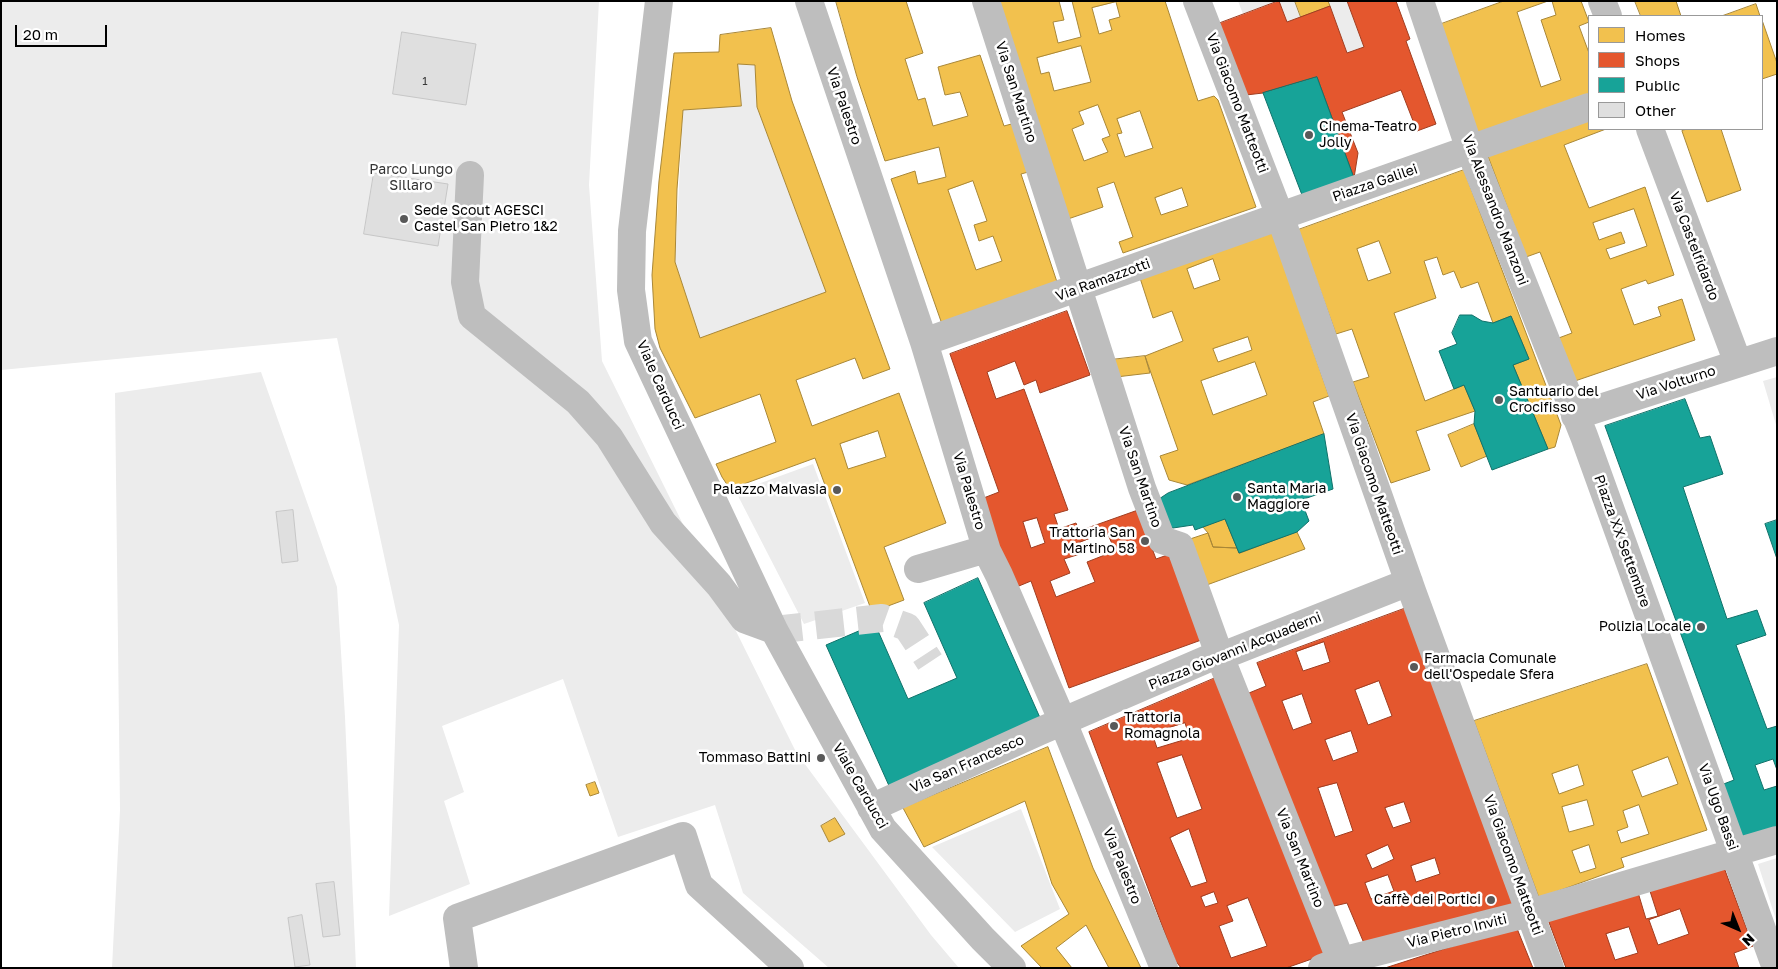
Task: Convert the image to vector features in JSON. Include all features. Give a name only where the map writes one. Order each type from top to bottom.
[{"type":"street","name":"Viale Carducci","points":[[659,1],[632,231],[631,290],[638,341],[774,630],[883,829],[983,939],[1012,968]]},
{"type":"street","name":"Via Palestro","points":[[809,1],[924,342],[986,549],[1063,722],[1164,968]]},
{"type":"street","name":"Via San Martino","points":[[986,1],[1142,488],[1162,540],[1180,546],[1330,965]]},
{"type":"street","name":"Via Giacomo Matteotti","points":[[1197,1],[1280,216],[1409,582],[1550,968]]},
{"type":"street","name":"Via Alessandro Manzoni","points":[[1420,1],[1470,150],[1580,426]]},
{"type":"street","points":[[1602,1],[1608,15]]},
{"type":"street","points":[[1470,150],[1588,108]]},
{"type":"street","name":"Via Castelfidardo","points":[[1650,130],[1738,363]]},
{"type":"street","name":"Piazza Galilei","points":[[1280,216],[1470,150]]},
{"type":"street","points":[[470,175],[465,282],[472,316],[578,402],[609,437],[663,523],[719,585],[744,619],[774,630]]},
{"type":"street","name":"Via Ramazzotti","points":[[924,342],[1280,216]]},
{"type":"street","name":"Via Volturno","points":[[1580,426],[1738,363],[1777,351]]},
{"type":"street","name":"Piazza XX Settembre","points":[[1580,426],[1659,646]]},
{"type":"street","points":[[918,569],[986,549]]},
{"type":"street","name":"Piazza Giovanni Acquaderni","points":[[1063,722],[1219,654],[1232,652],[1409,582]]},
{"type":"street","name":"Via Ugo Bassi","points":[[1659,646],[1776,968]]},
{"type":"street","name":"Via San Francesco","points":[[871,808],[1063,722]]},
{"type":"street","points":[[464,968],[457,918],[682,836],[699,885],[790,968]]},
{"type":"street","name":"Via Pietro Inviti","points":[[1330,965],[1530,913],[1777,840]]},
{"type":"green space","name":"Parco Lungo Sillaro","points":[[1,1],[599,1],[589,185],[602,361],[796,752],[931,935],[959,968],[829,968],[743,893],[715,805],[618,837],[563,679],[442,726],[464,792],[444,801],[470,884],[389,916],[399,625],[337,338],[1,370]]},
{"type":"green space","points":[[1238,1],[1278,1],[1243,14]]},
{"type":"green space","points":[[1279,1],[1295,1],[1301,17],[1287,22]]},
{"type":"green space","points":[[1328,1],[1347,1],[1364,47],[1347,53]]},
{"type":"green space","points":[[738,64],[755,65],[757,107],[826,292],[700,338],[675,262],[683,110],[740,106]]},
{"type":"green space","points":[[261,372],[337,587],[345,717],[356,968],[112,968],[120,810],[115,393]]},
{"type":"green space","points":[[1777,377],[1777,428],[1763,381]]},
{"type":"green space","points":[[813,464],[865,603],[804,624],[736,492]]},
{"type":"green space","points":[[1021,809],[1060,909],[1015,932],[932,847]]},
{"type":"green space","points":[[1777,858],[1777,923],[1758,864]]},
{"type":"building: Homes","points":[[836,1],[906,1],[923,53],[905,59],[918,100],[925,98],[933,126],[968,116],[960,92],[945,95],[938,67],[980,55],[1004,126],[1015,123],[1032,171],[1021,174],[1059,288],[943,327],[891,179],[915,171],[918,184],[946,177],[939,147],[885,161],[857,77]],"holes":[[[973,181],[987,221],[974,225],[979,241],[993,236],[1002,261],[976,270],[948,190]]]},
{"type":"building: Homes","points":[[988,1],[1059,1],[1064,20],[1053,22],[1058,43],[1081,37],[1072,1],[1165,1],[1198,101],[1214,96],[1218,100],[1256,207],[1123,253],[1119,242],[1133,237],[1114,182],[1097,188],[1103,207],[1065,220]],"holes":[[[1116,2],[1120,17],[1109,20],[1112,30],[1099,34],[1092,8]],[[1081,46],[1091,82],[1054,91],[1049,72],[1041,74],[1037,58]],[[1098,105],[1110,136],[1102,139],[1108,152],[1084,161],[1072,129],[1084,124],[1079,112]],[[1140,111],[1153,148],[1125,157],[1117,134],[1122,133],[1117,119]],[[1182,188],[1188,206],[1161,215],[1155,198]]]},
{"type":"building: Homes","points":[[1295,1],[1328,1],[1330,6],[1301,17]]},
{"type":"building: Homes","points":[[1504,1],[1548,1],[1517,12],[1541,87],[1561,80],[1541,20],[1556,15],[1552,1],[1581,1],[1588,19],[1588,22],[1579,26],[1588,50],[1588,95],[1479,137],[1433,27]]},
{"type":"building: Homes","points":[[1635,1],[1676,1],[1681,15],[1641,15]]},
{"type":"building: Homes","points":[[1756,4],[1760,15],[1725,15]]},
{"type":"building: Homes","points":[[1763,23],[1777,63],[1777,74],[1763,79]]},
{"type":"building: Homes","points":[[771,28],[792,101],[890,369],[863,379],[855,358],[796,380],[812,426],[899,393],[946,523],[884,547],[904,600],[872,612],[815,458],[730,489],[716,464],[776,442],[760,394],[695,418],[660,348],[655,329],[652,275],[659,181],[674,53],[719,52],[720,35]],"holes":[[[738,64],[755,65],[757,107],[826,292],[700,338],[675,262],[677,189],[683,110],[741,106]],[[878,431],[886,457],[848,469],[840,444]]]},
{"type":"building: Homes","points":[[1588,112],[1588,130],[1603,130],[1564,145],[1589,208],[1645,187],[1674,275],[1648,284],[1646,280],[1621,289],[1634,325],[1661,316],[1658,307],[1682,299],[1695,340],[1572,382],[1556,339],[1572,333],[1540,252],[1526,257],[1486,151]],"holes":[[[1634,209],[1647,246],[1610,259],[1606,249],[1625,243],[1621,232],[1599,240],[1593,223]]]},
{"type":"building: Homes","points":[[1721,130],[1741,190],[1707,202],[1682,131]]},
{"type":"building: Homes","points":[[1464,170],[1561,425],[1555,447],[1548,449],[1513,365],[1529,359],[1511,316],[1493,323],[1478,282],[1461,288],[1454,271],[1443,275],[1437,257],[1424,261],[1436,298],[1394,313],[1425,401],[1464,385],[1475,411],[1416,431],[1430,470],[1391,483],[1353,382],[1369,377],[1352,329],[1336,334],[1298,230]],"holes":[[[1379,241],[1391,273],[1368,281],[1357,249]]]},
{"type":"building: Homes","points":[[1273,233],[1329,396],[1313,402],[1324,434],[1187,485],[1169,480],[1160,456],[1178,450],[1145,356],[1183,341],[1172,311],[1153,318],[1140,278]],"holes":[[[1213,259],[1220,280],[1194,289],[1187,269]],[[1248,337],[1252,350],[1218,362],[1213,349]],[[1255,362],[1267,395],[1213,415],[1201,381]]]},
{"type":"building: Homes","points":[[1145,356],[1150,373],[1116,377],[1110,360]]},
{"type":"building: Homes","points":[[1474,424],[1487,456],[1461,467],[1448,435]]},
{"type":"building: Homes","points":[[1225,519],[1237,548],[1213,547],[1208,533],[1203,527]]},
{"type":"building: Homes","points":[[1297,532],[1305,549],[1204,586],[1187,540],[1208,533],[1213,547],[1237,548],[1239,553]]},
{"type":"building: Homes","points":[[1647,664],[1707,830],[1621,858],[1624,867],[1539,898],[1474,721]],"holes":[[[1668,757],[1678,784],[1642,797],[1632,771]],[[1578,765],[1584,785],[1559,794],[1552,774]],[[1587,800],[1594,825],[1569,832],[1562,807]],[[1639,805],[1649,834],[1621,843],[1617,831],[1628,827],[1623,811]],[[1589,845],[1596,868],[1580,873],[1572,851]]]},
{"type":"building: Homes","points":[[1048,747],[1093,868],[1141,968],[1109,968],[1086,925],[1056,948],[1072,968],[1042,968],[1021,946],[1069,914],[1052,884],[1025,801],[924,847],[903,808]]},
{"type":"building: Homes","points":[[595,782],[599,793],[590,796],[586,785]]},
{"type":"building: Homes","points":[[835,818],[845,834],[829,842],[821,826]]},
{"type":"building: Shops","points":[[1279,1],[1287,22],[1330,6],[1347,53],[1364,47],[1347,1],[1396,1],[1410,39],[1406,41],[1436,124],[1417,131],[1401,90],[1342,112],[1358,153],[1354,178],[1317,77],[1263,93],[1246,95],[1215,25]]},
{"type":"building: Shops","points":[[1067,311],[1090,375],[1040,393],[1036,380],[1024,385],[1015,361],[987,372],[996,399],[1024,389],[1068,510],[1054,514],[1059,529],[1076,523],[1079,531],[1138,510],[1156,559],[1173,553],[1204,639],[1069,688],[1031,581],[1014,588],[981,499],[999,492],[950,354]],"holes":[[[1037,518],[1045,543],[1031,548],[1023,522]],[[1107,532],[1115,551],[1087,562],[1095,582],[1056,597],[1050,581],[1070,573],[1064,559],[1080,554],[1076,544]]]},
{"type":"building: Shops","points":[[1409,607],[1513,904],[1366,948],[1347,903],[1330,907],[1249,693],[1266,686],[1257,663]],"holes":[[[1324,642],[1330,662],[1303,671],[1296,652]],[[1379,681],[1392,716],[1368,725],[1355,690]],[[1302,694],[1312,723],[1293,730],[1282,701]],[[1351,731],[1358,752],[1333,761],[1325,740]],[[1337,783],[1353,831],[1335,837],[1318,788]],[[1404,802],[1411,822],[1393,828],[1385,808]],[[1388,845],[1394,859],[1372,869],[1366,855]],[[1435,858],[1440,874],[1416,882],[1411,866]],[[1388,875],[1394,891],[1371,899],[1365,883]]]},
{"type":"building: Shops","points":[[1220,676],[1329,953],[1286,968],[1181,968],[1175,960],[1089,732]],"holes":[[[1185,723],[1190,738],[1157,748],[1152,733]],[[1182,755],[1202,809],[1177,818],[1157,763]],[[1189,829],[1207,882],[1191,887],[1170,838]],[[1214,892],[1218,903],[1205,907],[1201,897]],[[1248,898],[1267,946],[1231,958],[1219,926],[1233,921],[1227,906]]]},
{"type":"building: Shops","points":[[1722,862],[1753,946],[1734,953],[1739,968],[1566,968],[1547,917],[1637,889],[1646,919],[1658,916],[1649,888]],"holes":[[[1680,909],[1689,934],[1658,945],[1649,920]],[[1629,927],[1638,953],[1615,960],[1606,934]]]},
{"type":"building: Shops","points":[[1516,926],[1533,968],[1385,968],[1503,930]]},
{"type":"building: Public","name":"Cinema-Teatro Jolly","points":[[1317,77],[1354,178],[1302,195],[1263,93]]},
{"type":"building: Public","name":"Santuario del Crocifisso","points":[[1460,315],[1472,315],[1482,321],[1493,323],[1511,316],[1529,359],[1513,365],[1548,449],[1492,470],[1474,424],[1475,411],[1464,385],[1454,389],[1439,351],[1457,344],[1452,333]]},
{"type":"building: Public","points":[[1685,399],[1700,438],[1710,436],[1723,474],[1683,487],[1727,619],[1757,610],[1766,635],[1736,645],[1767,729],[1777,726],[1777,770],[1773,759],[1755,765],[1764,790],[1777,786],[1777,828],[1740,840],[1721,785],[1734,780],[1605,426]]},
{"type":"building: Public","name":"Santa Maria Maggiore","points":[[1324,434],[1333,489],[1301,500],[1309,521],[1297,532],[1239,553],[1225,519],[1195,530],[1193,525],[1173,528],[1162,524],[1156,501],[1168,493]]},
{"type":"building: Public","points":[[1777,520],[1777,559],[1765,524]]},
{"type":"building: Public","points":[[978,578],[1041,720],[890,788],[826,645],[875,624],[908,699],[957,678],[924,603]]},
{"type":"building: Other","points":[[402,32],[476,44],[466,105],[393,94]]},
{"type":"building: Other","name":"Sede Scout AGESCI Castel San Pietro 1&2","points":[[374,173],[448,184],[438,246],[364,234]]},
{"type":"building: Other","points":[[293,510],[298,561],[282,563],[276,512]]},
{"type":"building: Other","points":[[334,882],[340,935],[323,937],[316,884]]},
{"type":"building: Other","points":[[302,915],[310,965],[295,967],[288,918]]},
{"type":"tunnel","points":[[774,630],[882,618],[907,627],[930,662]]},
{"type":"place","name":"Cinema-Teatro Jolly","points":[[1309,135]]},
{"type":"place","name":"Sede Scout AGESCI Castel San Pietro 1&2","points":[[404,219]]},
{"type":"place","name":"Santuario del Crocifisso","points":[[1499,400]]},
{"type":"place","name":"Palazzo Malvasia","points":[[837,490]]},
{"type":"place","name":"Santa Maria Maggiore","points":[[1237,497]]},
{"type":"place","name":"Trattoria San Martino 58","points":[[1145,541]]},
{"type":"place","name":"Polizia Locale","points":[[1701,627]]},
{"type":"place","name":"Farmacia Comunale dell'Ospedale Sfera","points":[[1414,667]]},
{"type":"place","name":"Trattoria Romagnola","points":[[1114,726]]},
{"type":"place","name":"Tommaso Battini","points":[[821,758]]},
{"type":"place","name":"Caffè dei Portici","points":[[1491,900]]}]
